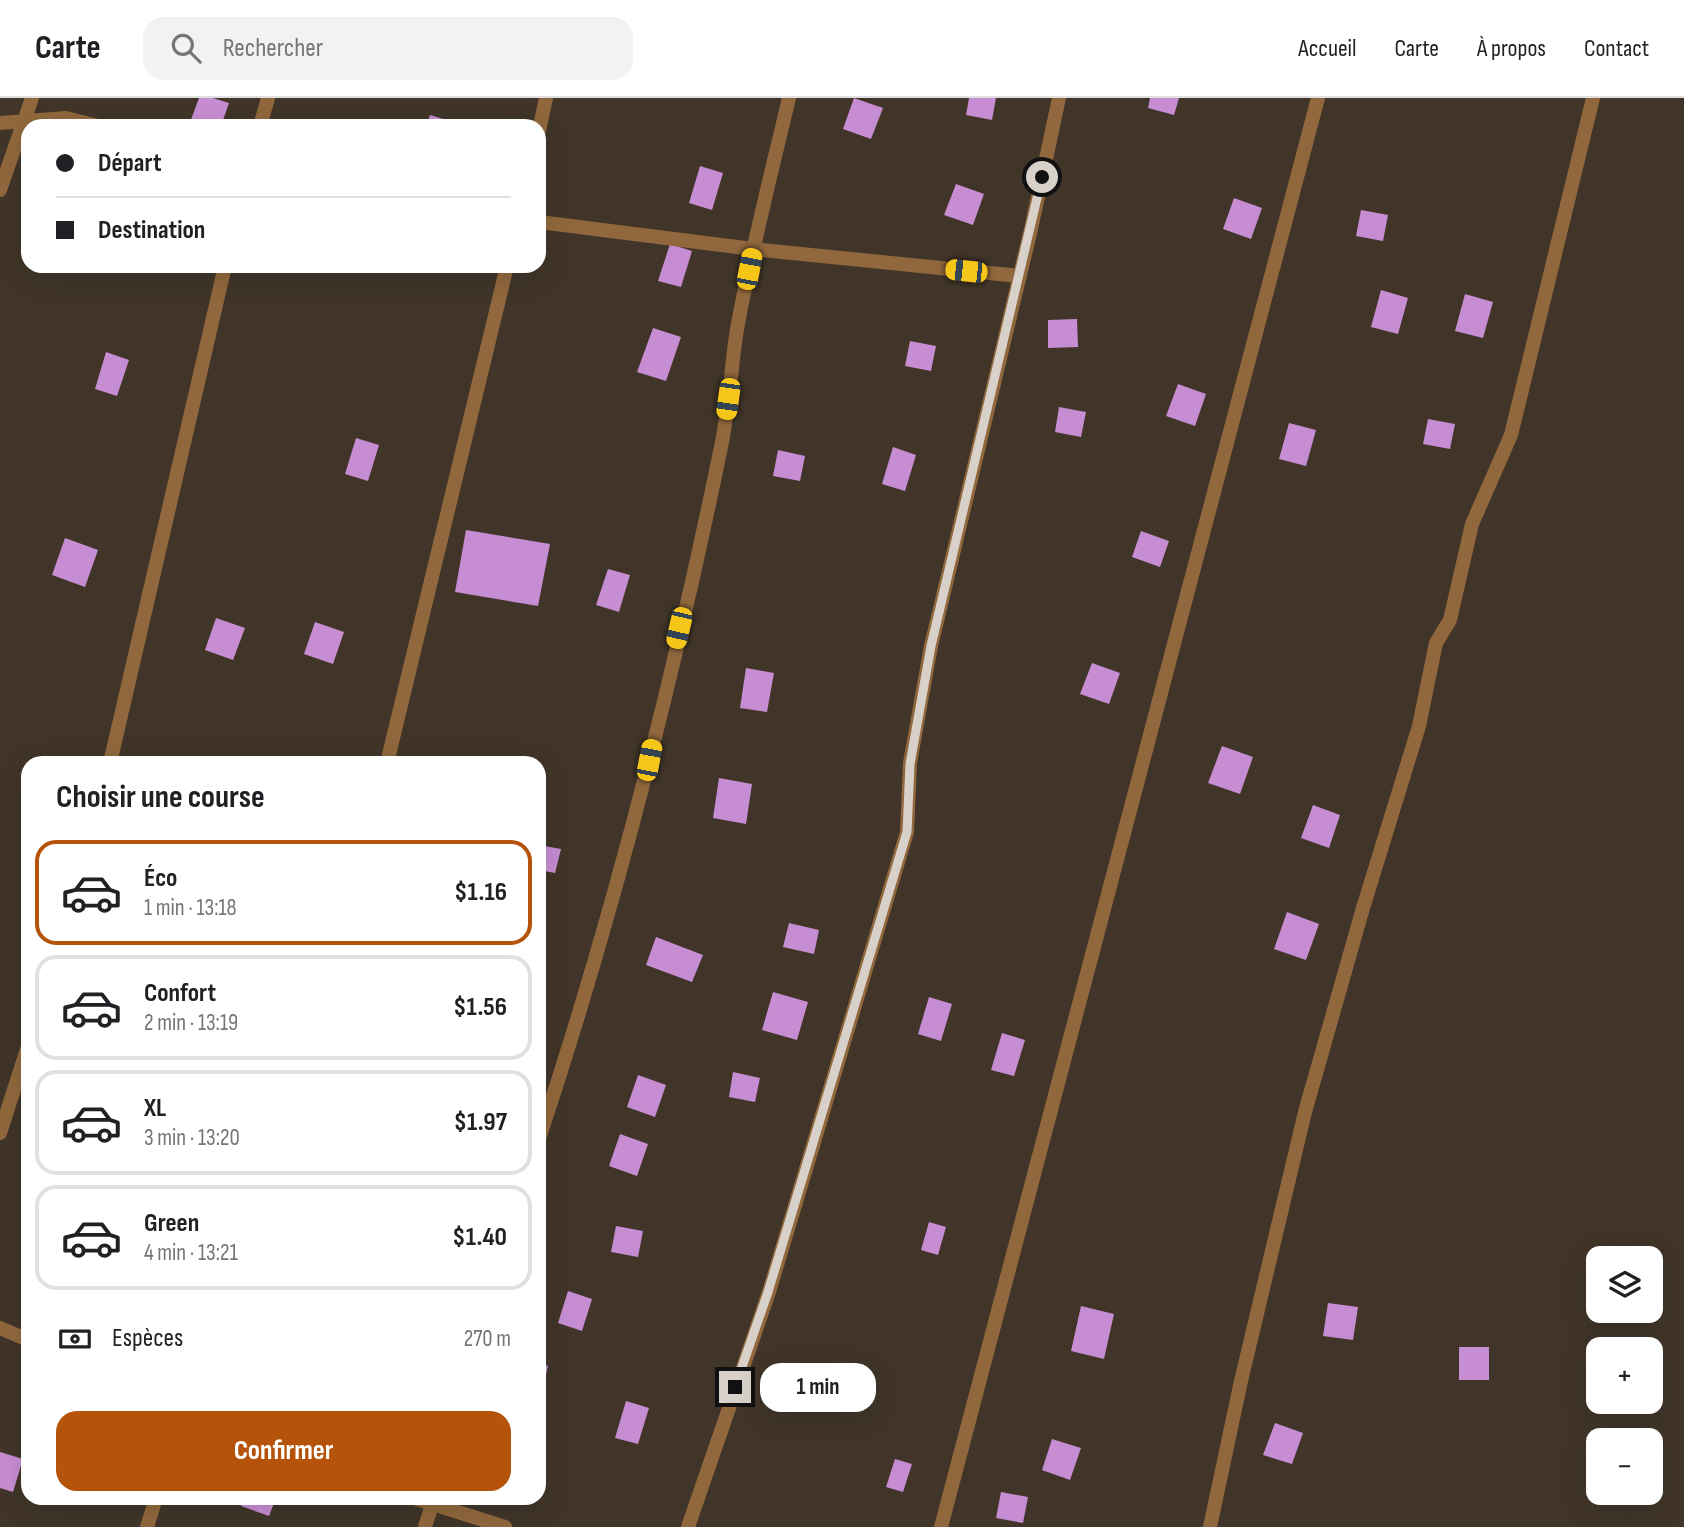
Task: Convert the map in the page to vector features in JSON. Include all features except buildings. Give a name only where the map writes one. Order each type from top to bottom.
[{"type":"street","points":[[25,119],[32,98]]},
{"type":"street","points":[[262,119],[268,98]]},
{"type":"street","points":[[542,119],[546,98]]},
{"type":"street","points":[[546,1117],[603,939],[639,810],[722,444],[737,332],[753,248],[789,98]]},
{"type":"street","points":[[688,1527],[768,1292],[907,832],[910,764],[931,646],[1059,98]]},
{"type":"street","points":[[941,1527],[1318,98]]},
{"type":"street","points":[[1210,1527],[1247,1354],[1305,1112],[1363,908],[1419,726],[1436,643],[1450,620],[1472,524],[1514,424],[1592,98]]},
{"type":"street","points":[[0,123],[21,122]]},
{"type":"street","points":[[0,190],[21,130]]},
{"type":"street","points":[[546,223],[1019,276]]},
{"type":"street","points":[[112,756],[223,273]]},
{"type":"street","points":[[389,756],[506,273]]},
{"type":"street","points":[[0,1133],[21,1068]]},
{"type":"street","points":[[0,1328],[21,1337]]},
{"type":"street","points":[[147,1527],[154,1505]]},
{"type":"street","points":[[425,1527],[432,1505]]},
{"type":"street","points":[[444,1505],[505,1527]]},
{"type":"route","points":[[735,1387],[768,1292],[907,832],[910,764],[931,646],[1000,364],[1042,177]]}]
